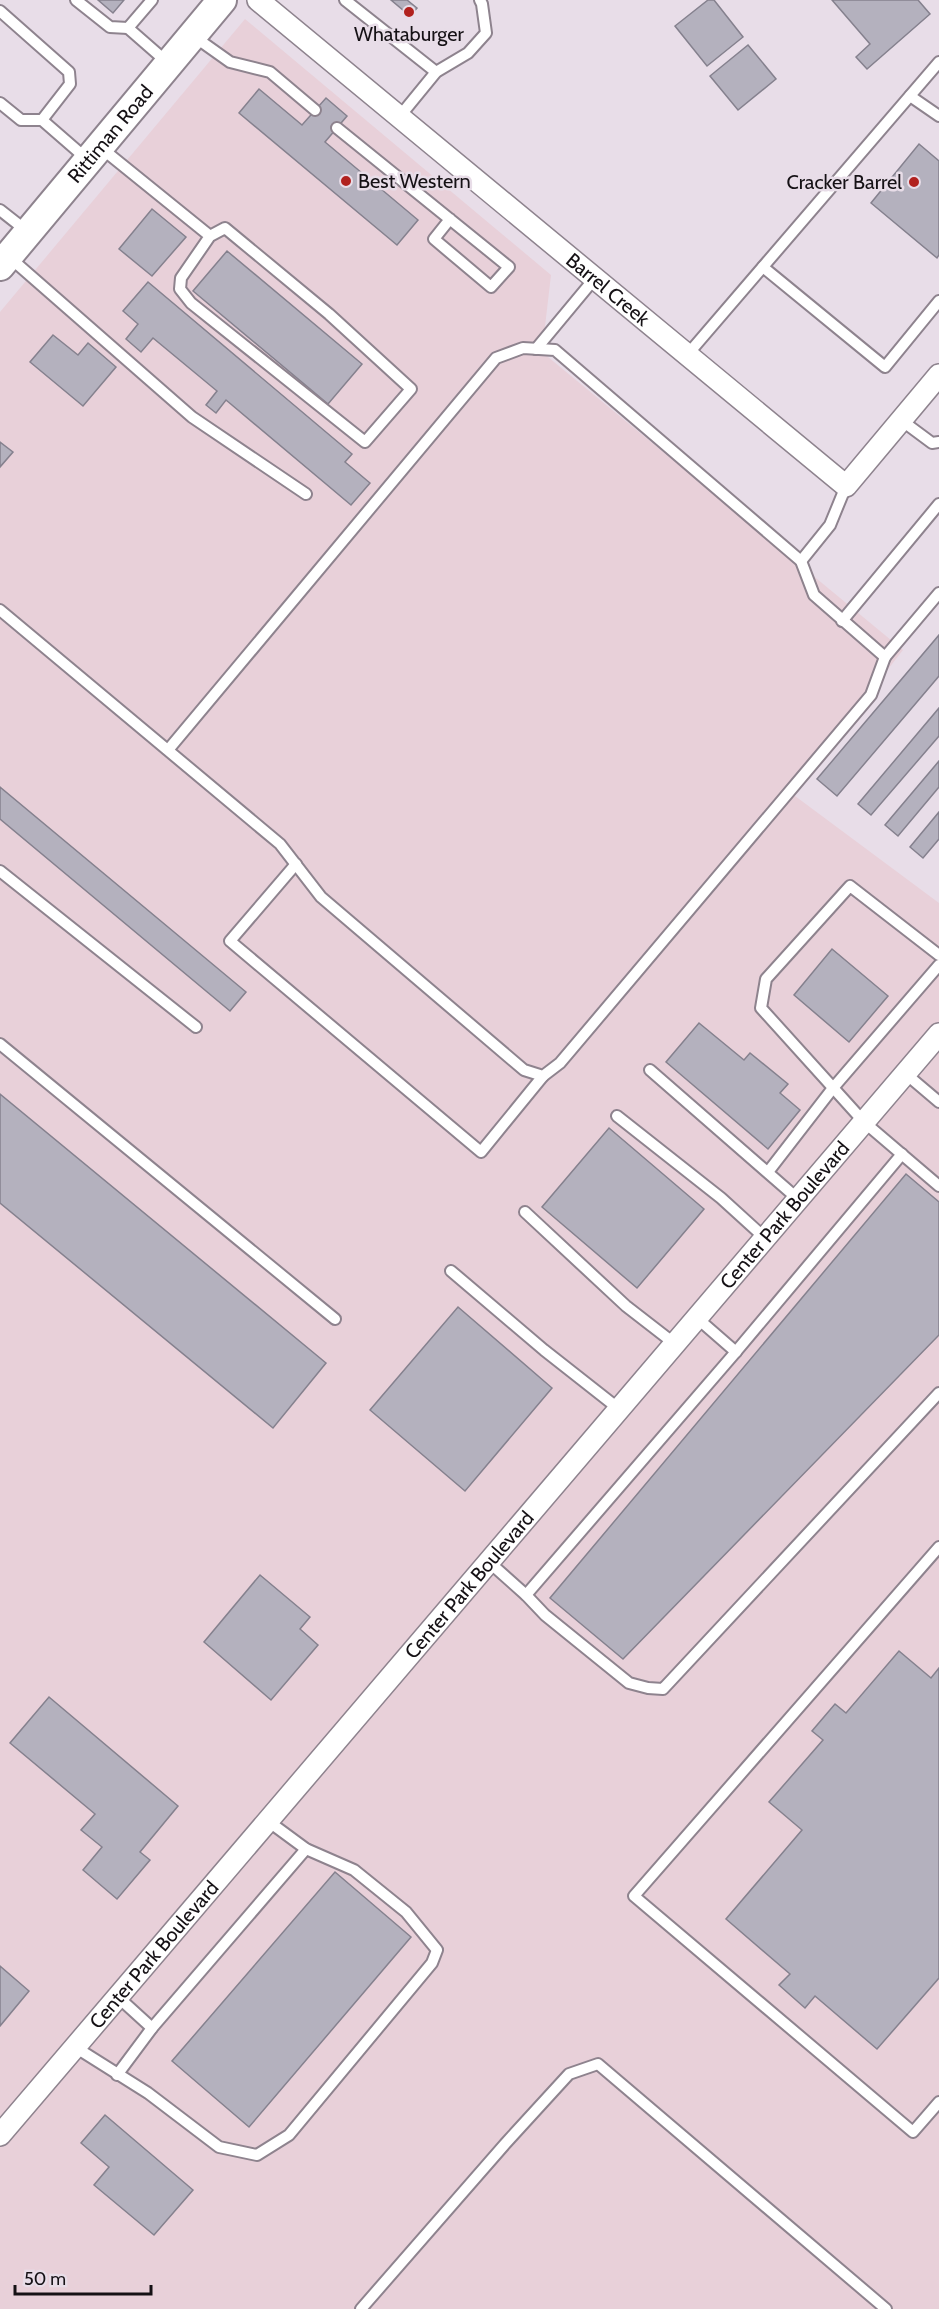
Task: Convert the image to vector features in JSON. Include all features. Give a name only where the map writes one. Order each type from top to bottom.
[{"type":"main road","name":"Rittiman Road","points":[[4,261],[222,0]]},
{"type":"street","name":"Barrel Creek","points":[[258,0],[846,486]]},
{"type":"street","points":[[846,486],[939,375]]},
{"type":"street","name":"Center Park Boulevard","points":[[0,2136],[939,1035]]},
{"type":"lane","points":[[76,0],[110,27],[128,28],[169,63]]},
{"type":"lane","points":[[128,28],[152,0]]},
{"type":"lane","points":[[345,0],[436,72]]},
{"type":"lane","points":[[400,116],[436,72],[468,53],[486,33],[480,0]]},
{"type":"lane","points":[[0,10],[69,72],[70,84],[42,120]]},
{"type":"lane","points":[[192,35],[230,62],[270,72],[315,110]]},
{"type":"lane","points":[[688,354],[939,63]]},
{"type":"lane","points":[[910,96],[939,116]]},
{"type":"lane","points":[[0,103],[21,120],[42,120],[94,153],[210,236]]},
{"type":"lane","points":[[337,128],[450,219],[509,267],[491,287],[434,239],[450,219]]},
{"type":"lane","points":[[0,210],[28,232]]},
{"type":"lane","points":[[225,228],[329,314],[411,389],[365,442],[191,303],[180,289],[181,278],[210,236],[225,228]]},
{"type":"lane","points":[[4,261],[192,417],[306,494]]},
{"type":"lane","points":[[763,267],[885,367],[939,301]]},
{"type":"lane","points":[[536,349],[595,278]]},
{"type":"lane","points":[[168,750],[496,358],[523,348],[555,350],[801,561],[814,595],[885,657]]},
{"type":"lane","points":[[901,420],[932,443],[939,442]]},
{"type":"lane","points":[[801,561],[830,525],[846,486]]},
{"type":"lane","points":[[842,621],[939,504]]},
{"type":"lane","points":[[296,864],[230,941],[481,1152],[543,1076],[560,1063],[871,695],[885,657],[939,592]]},
{"type":"lane","points":[[0,610],[280,844],[321,897],[524,1070],[543,1076]]},
{"type":"lane","points":[[0,871],[196,1027]]},
{"type":"lane","points":[[939,955],[850,886],[766,980],[761,1008],[864,1122],[939,1186]]},
{"type":"lane","points":[[768,1172],[833,1088],[939,965]]},
{"type":"lane","points":[[0,1044],[334,1319]]},
{"type":"lane","points":[[650,1070],[798,1199]]},
{"type":"lane","points":[[906,1074],[939,1102]]},
{"type":"lane","points":[[617,1116],[721,1198],[765,1238]]},
{"type":"lane","points":[[526,1594],[736,1352],[902,1154]]},
{"type":"lane","points":[[525,1212],[626,1305],[675,1344]]},
{"type":"lane","points":[[451,1271],[544,1350],[619,1409]]},
{"type":"lane","points":[[697,1318],[736,1352]]},
{"type":"lane","points":[[489,1562],[526,1594],[545,1615],[629,1683],[663,1689],[939,1393]]},
{"type":"lane","points":[[939,1547],[634,1896],[913,2132],[939,2102]]},
{"type":"lane","points":[[75,2047],[148,2093],[219,2147],[257,2155],[289,2135],[432,1963],[437,1950],[406,1912],[354,1870],[306,1850],[268,1821]]},
{"type":"lane","points":[[117,2075],[152,2028],[306,1850]]},
{"type":"lane","points":[[118,1997],[152,2028]]},
{"type":"lane","points":[[361,2309],[569,2074],[598,2064],[886,2309]]},
{"type":"shaded area","points":[[245,19],[551,275],[542,352],[903,650],[791,793],[939,903],[939,2309],[0,2309],[0,312]]},
{"type":"building","points":[[98,0],[124,0],[113,13]]},
{"type":"building","name":"Whataburger","points":[[391,0],[407,0],[417,8],[410,16]]},
{"type":"building","points":[[708,0],[714,0],[743,37],[707,66],[675,26]]},
{"type":"building","points":[[832,0],[918,0],[930,14],[867,69],[856,57],[870,44]]},
{"type":"building","points":[[748,45],[776,79],[738,110],[710,76]]},
{"type":"building","name":"Best Western","points":[[259,89],[302,125],[326,98],[347,116],[325,142],[418,220],[397,245],[239,113]]},
{"type":"building","name":"Cracker Barrel","points":[[919,144],[939,161],[939,255],[937,258],[871,203]]},
{"type":"building","points":[[152,209],[186,237],[152,276],[119,249]]},
{"type":"building","points":[[227,251],[362,364],[328,404],[193,291]]},
{"type":"building","points":[[148,282],[352,454],[345,462],[370,483],[351,505],[226,400],[216,413],[206,405],[217,391],[153,338],[141,352],[126,339],[138,324],[123,311]]},
{"type":"building","points":[[53,335],[78,355],[88,343],[116,367],[83,406],[30,362]]},
{"type":"building","points":[[0,442],[13,452],[0,467]]},
{"type":"building","points":[[939,635],[939,676],[837,796],[817,779]]},
{"type":"building","points":[[939,708],[939,736],[871,815],[858,804]]},
{"type":"building","points":[[939,761],[939,787],[898,836],[885,825]]},
{"type":"building","points":[[0,787],[246,992],[230,1011],[0,819]]},
{"type":"building","points":[[939,812],[939,839],[923,858],[910,847]]},
{"type":"building","points":[[832,949],[888,996],[849,1042],[794,995]]},
{"type":"building","points":[[699,1023],[744,1060],[750,1053],[788,1084],[780,1093],[800,1110],[768,1149],[666,1062]]},
{"type":"building","points":[[0,1094],[326,1363],[273,1428],[0,1203]]},
{"type":"building","points":[[609,1128],[704,1209],[637,1288],[542,1207]]},
{"type":"building","points":[[906,1174],[939,1202],[939,1335],[623,1659],[550,1598]]},
{"type":"building","points":[[458,1307],[552,1388],[465,1491],[370,1410]]},
{"type":"building","points":[[260,1575],[310,1617],[300,1629],[318,1645],[271,1700],[204,1642]]},
{"type":"building","points":[[899,1651],[931,1678],[939,1668],[939,1978],[877,2049],[815,1996],[805,2008],[779,1985],[790,1974],[726,1919],[802,1830],[769,1802],[823,1740],[812,1731],[835,1704],[846,1713]]},
{"type":"building","points":[[49,1697],[178,1806],[140,1852],[150,1860],[117,1899],[83,1870],[102,1847],[81,1830],[95,1814],[10,1743]]},
{"type":"building","points":[[335,1872],[411,1937],[249,2127],[172,2061]]},
{"type":"building","points":[[0,1966],[29,1991],[0,2026]]},
{"type":"building","points":[[105,2115],[193,2190],[154,2235],[94,2185],[109,2167],[81,2143]]},
{"type":"place","name":"Whataburger","points":[[409,12]]},
{"type":"place","name":"Best Western","points":[[346,181]]},
{"type":"place","name":"Cracker Barrel","points":[[914,182]]}]
